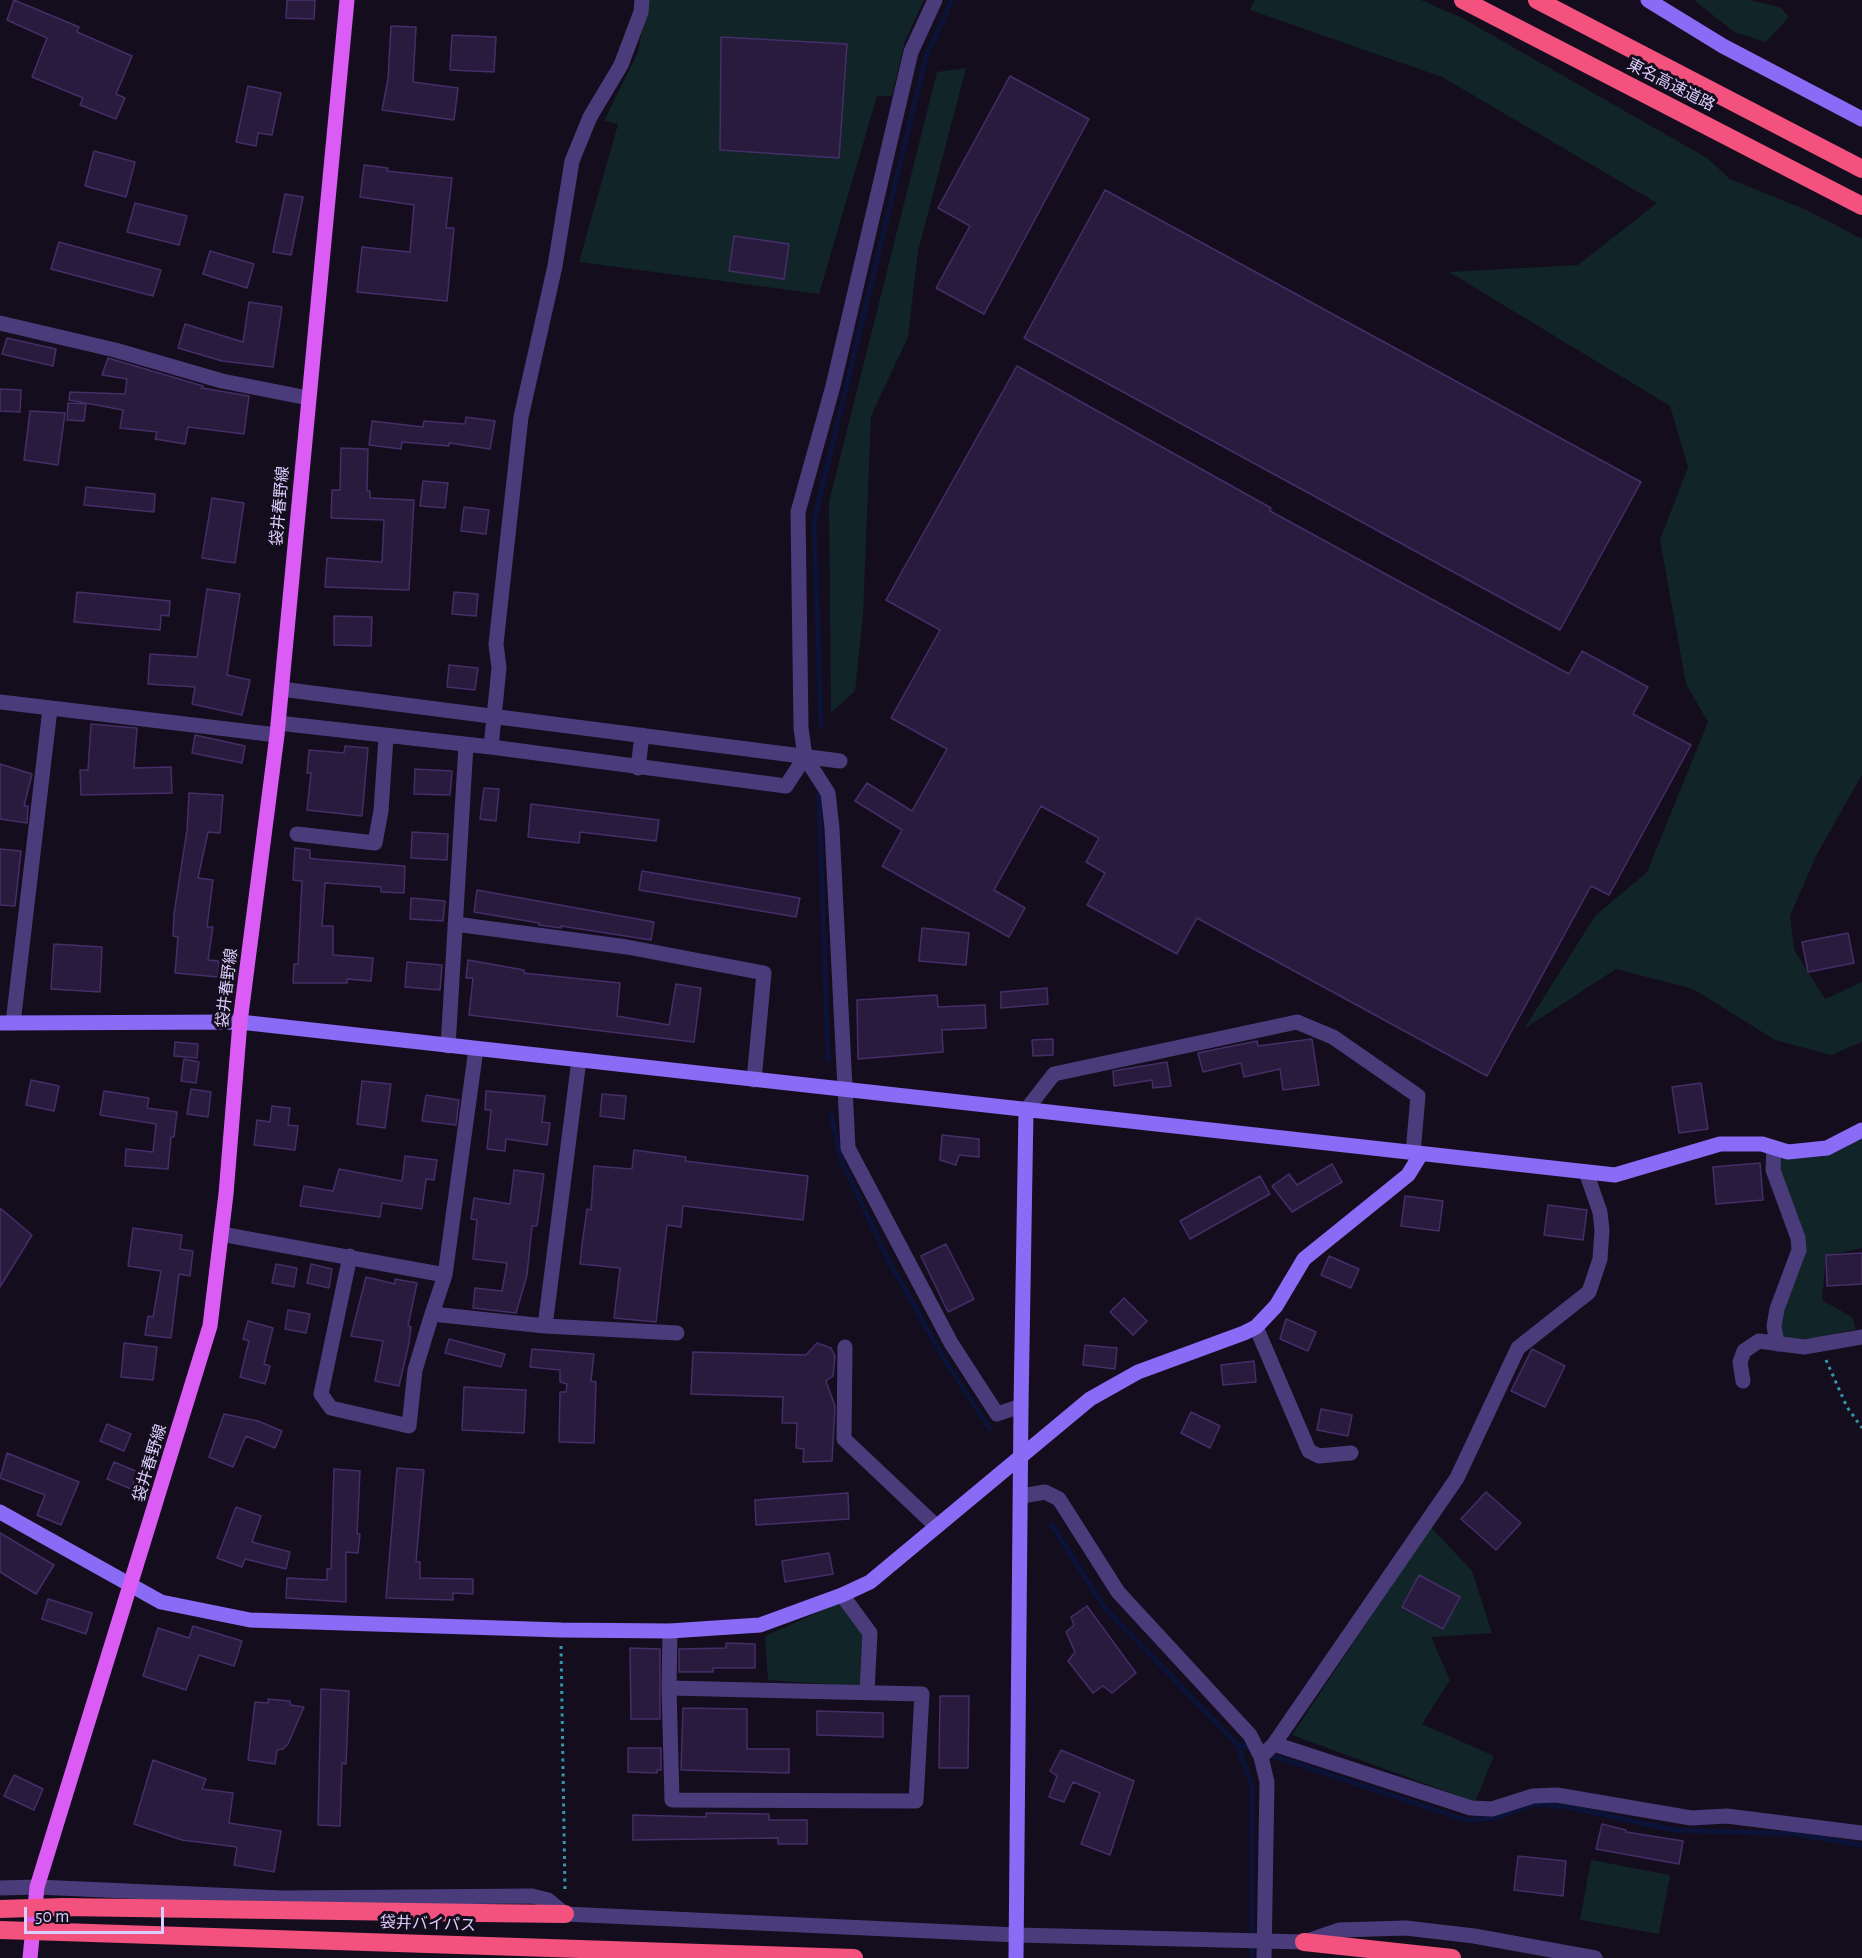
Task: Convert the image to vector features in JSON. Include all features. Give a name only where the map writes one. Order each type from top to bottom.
[{"type":"highway","name":"東名高速道路","points":[[1463,0],[1862,206]]},
{"type":"highway","name":"東名高速道路","points":[[1537,0],[1862,169]]},
{"type":"highway","points":[[0,1909],[74,1907],[565,1914]]},
{"type":"highway","name":"袋井バイパス","points":[[0,1930],[854,1958]]},
{"type":"highway","points":[[1304,1942],[1452,1958]]},
{"type":"main road","name":"袋井春野線","points":[[30,1958],[38,1887],[210,1326],[221,1234],[240,1022],[277,729],[348,0]]},
{"type":"street","points":[[491,747],[496,717],[499,668],[496,644],[521,417],[555,266],[572,161],[590,117],[621,65],[641,12],[642,0]]},
{"type":"street","points":[[935,0],[911,52],[833,386],[798,512],[801,728],[805,757],[828,793],[832,828],[848,1148],[951,1343],[997,1414],[1021,1406]]},
{"type":"street","points":[[1648,0],[1723,46],[1862,119]]},
{"type":"street","points":[[0,322],[115,350],[222,381],[308,398]]},
{"type":"street","points":[[281,689],[840,761]]},
{"type":"street","points":[[0,702],[50,709],[386,736],[491,747],[786,786],[805,757]]},
{"type":"street","points":[[50,709],[6,1023],[240,1022],[1615,1175],[1720,1144],[1762,1144],[1788,1152],[1827,1149],[1862,1130]]},
{"type":"street","points":[[638,768],[642,735]]},
{"type":"street","points":[[297,834],[375,843],[381,811],[386,736]]},
{"type":"street","points":[[448,1046],[466,745]]},
{"type":"street","points":[[455,924],[627,947],[764,973],[754,1080]]},
{"type":"street","points":[[0,1512],[161,1602],[250,1620],[561,1630],[670,1631],[760,1625],[842,1595],[870,1582],[936,1526],[1022,1455],[1090,1399],[1138,1372],[1256,1327],[1276,1306],[1304,1259],[1408,1175],[1417,1154],[1418,1096],[1333,1037],[1297,1022],[1054,1074],[1026,1110],[1021,1406],[1022,1455],[1022,1497],[1016,1958]]},
{"type":"street","points":[[350,1256],[321,1394],[331,1408],[409,1426],[415,1370],[445,1275],[476,1049]]},
{"type":"street","points":[[545,1326],[579,1060]]},
{"type":"street","points":[[1774,1148],[1773,1170],[1799,1244],[1777,1309],[1774,1326],[1777,1344]]},
{"type":"street","points":[[1262,1757],[1274,1744],[1457,1478],[1518,1348],[1589,1292],[1600,1259],[1602,1230],[1600,1212],[1586,1172]]},
{"type":"street","points":[[221,1234],[445,1275]]},
{"type":"street","points":[[432,1314],[545,1326],[677,1333]]},
{"type":"street","points":[[1256,1327],[1309,1451],[1318,1456],[1351,1453]]},
{"type":"street","points":[[1743,1381],[1740,1362],[1744,1351],[1759,1341],[1804,1347],[1862,1337]]},
{"type":"street","points":[[845,1347],[844,1439],[936,1526]]},
{"type":"street","points":[[1022,1497],[1045,1492],[1059,1499],[1118,1592],[1250,1735],[1262,1757],[1267,1782],[1264,1958]]},
{"type":"street","points":[[842,1595],[870,1633],[867,1692]]},
{"type":"street","points":[[669,1688],[922,1694],[916,1801],[672,1800],[669,1688],[670,1631]]},
{"type":"street","points":[[1274,1744],[1471,1808],[1492,1809],[1533,1796],[1557,1795],[1691,1818],[1727,1816],[1862,1833]]},
{"type":"street","points":[[0,1888],[38,1887],[282,1898],[532,1896],[549,1900],[565,1914],[1017,1935],[1304,1942],[1339,1930],[1406,1928],[1474,1936],[1595,1958]]},
{"type":"path","points":[[1819,1344],[1847,1407],[1862,1428]]},
{"type":"path","points":[[561,1630],[565,1914]]},
{"type":"green space","points":[[648,0],[924,0],[905,41],[892,96],[877,96],[819,294],[579,262],[618,124],[604,121],[638,52]]},
{"type":"green space","points":[[1255,0],[1421,0],[1462,18],[1707,158],[1730,179],[1809,211],[1862,239],[1862,775],[1817,854],[1790,916],[1794,950],[1825,999],[1862,982],[1862,1042],[1831,1055],[1775,1040],[1693,989],[1616,969],[1524,1029],[1595,916],[1647,872],[1708,722],[1686,684],[1660,540],[1688,467],[1670,406],[1449,272],[1578,265],[1657,203],[1442,77],[1250,10]]},
{"type":"green space","points":[[1694,0],[1749,0],[1780,7],[1789,17],[1766,42],[1734,32]]},
{"type":"green space","points":[[966,68],[918,251],[908,337],[871,416],[863,615],[855,691],[831,713],[829,502],[937,72]]},
{"type":"green space","points":[[1858,1132],[1862,1132],[1862,1248],[1826,1256],[1822,1300],[1852,1317],[1856,1329],[1817,1338],[1786,1340],[1775,1332],[1806,1247],[1778,1183],[1774,1148],[1821,1157]]},
{"type":"green space","points":[[1431,1527],[1472,1571],[1492,1633],[1431,1637],[1450,1680],[1422,1724],[1494,1756],[1475,1802],[1292,1735]]},
{"type":"green space","points":[[839,1603],[870,1633],[867,1687],[768,1680],[765,1636]]},
{"type":"green space","points":[[1591,1860],[1670,1875],[1659,1934],[1580,1920]]},
{"type":"building","points":[[14,0],[79,27],[77,32],[132,56],[116,94],[125,98],[116,119],[80,105],[83,98],[32,77],[47,38],[7,20]]},
{"type":"building","points":[[287,0],[315,0],[314,19],[286,18]]},
{"type":"building","points":[[391,26],[416,27],[413,82],[458,88],[454,120],[382,110],[388,79]]},
{"type":"building","points":[[452,35],[496,37],[494,72],[450,70]]},
{"type":"building","points":[[721,37],[847,44],[839,158],[720,150]]},
{"type":"building","points":[[1010,76],[1089,119],[984,314],[936,288],[970,226],[938,208]]},
{"type":"building","points":[[248,86],[281,93],[272,135],[258,133],[256,146],[236,142]]},
{"type":"building","points":[[94,151],[135,162],[126,197],[85,186]]},
{"type":"building","points":[[364,165],[388,168],[387,171],[452,178],[446,228],[454,228],[447,301],[357,292],[362,247],[410,252],[414,205],[360,197]]},
{"type":"building","points":[[1105,190],[1641,482],[1560,630],[1024,338]]},
{"type":"building","points":[[285,194],[303,197],[291,255],[273,252]]},
{"type":"building","points":[[135,203],[187,216],[179,245],[127,232]]},
{"type":"building","points":[[734,236],[789,244],[784,279],[729,271]]},
{"type":"building","points":[[59,242],[161,270],[153,296],[51,269]]},
{"type":"building","points":[[210,251],[254,264],[247,288],[203,274]]},
{"type":"building","points":[[249,302],[282,307],[273,367],[222,361],[178,348],[185,324],[243,342]]},
{"type":"building","points":[[7,338],[56,349],[53,366],[2,354]]},
{"type":"building","points":[[108,358],[203,386],[202,388],[249,396],[244,434],[188,427],[185,444],[155,439],[157,432],[120,428],[123,410],[69,400],[70,392],[125,394],[127,379],[102,375]]},
{"type":"building","points":[[1017,366],[1271,508],[1270,511],[1569,674],[1582,651],[1648,687],[1633,714],[1691,745],[1609,895],[1591,886],[1487,1076],[1197,918],[1177,954],[1087,905],[1105,873],[1086,862],[1099,838],[1041,806],[994,890],[1025,908],[1009,937],[882,866],[902,830],[855,801],[867,783],[912,811],[947,749],[891,718],[940,630],[886,600]]},
{"type":"building","points":[[0,389],[21,390],[20,412],[0,411]]},
{"type":"building","points":[[68,403],[86,404],[84,421],[67,420]]},
{"type":"building","points":[[30,411],[65,413],[58,465],[24,460]]},
{"type":"building","points":[[466,417],[495,421],[490,449],[449,443],[449,446],[402,442],[401,449],[369,445],[372,421],[423,427],[424,421],[465,424]]},
{"type":"building","points":[[341,448],[368,449],[367,491],[370,491],[370,498],[414,500],[409,590],[325,587],[327,558],[382,562],[384,520],[331,518],[332,490],[340,490]]},
{"type":"building","points":[[423,481],[448,483],[445,508],[420,506]]},
{"type":"building","points":[[86,487],[155,494],[154,512],[84,505]]},
{"type":"building","points":[[212,498],[244,503],[235,563],[202,558]]},
{"type":"building","points":[[464,507],[489,510],[486,534],[461,531]]},
{"type":"building","points":[[207,589],[240,594],[227,675],[250,680],[242,715],[192,704],[195,687],[148,684],[150,654],[197,657]]},
{"type":"building","points":[[77,592],[170,601],[169,616],[161,615],[160,630],[74,622]]},
{"type":"building","points":[[454,592],[478,594],[476,616],[452,614]]},
{"type":"building","points":[[334,616],[372,617],[371,646],[334,645]]},
{"type":"building","points":[[449,665],[478,668],[475,690],[447,687]]},
{"type":"building","points":[[91,724],[137,728],[134,768],[171,767],[172,793],[81,795],[80,770],[88,770]]},
{"type":"building","points":[[195,735],[245,746],[242,763],[192,753]]},
{"type":"building","points":[[345,746],[368,748],[362,816],[307,810],[311,773],[307,773],[309,750],[344,753]]},
{"type":"building","points":[[0,764],[32,774],[24,806],[28,806],[27,823],[0,819]]},
{"type":"building","points":[[415,769],[452,771],[450,795],[414,794]]},
{"type":"building","points":[[484,788],[499,789],[496,821],[480,819]]},
{"type":"building","points":[[189,793],[223,795],[220,833],[208,832],[198,878],[213,880],[207,927],[213,927],[208,960],[219,961],[218,977],[175,973],[178,937],[173,936],[174,914],[187,830]]},
{"type":"building","points":[[531,804],[659,820],[656,841],[580,832],[579,843],[528,837]]},
{"type":"building","points":[[412,832],[448,834],[447,860],[411,858]]},
{"type":"building","points":[[295,848],[310,850],[310,858],[315,859],[405,866],[404,893],[381,892],[381,887],[325,883],[322,926],[333,926],[333,955],[373,958],[371,981],[347,979],[347,983],[293,983],[294,964],[298,964],[302,881],[293,880]]},
{"type":"building","points":[[0,849],[21,851],[15,906],[0,905]]},
{"type":"building","points":[[642,871],[800,898],[796,917],[639,890]]},
{"type":"building","points":[[477,890],[654,922],[651,940],[561,926],[561,928],[539,925],[539,923],[474,912]]},
{"type":"building","points":[[411,898],[445,901],[443,921],[410,919]]},
{"type":"building","points":[[922,928],[969,933],[966,965],[919,961]]},
{"type":"building","points":[[1848,933],[1854,963],[1808,972],[1802,942]]},
{"type":"building","points":[[54,944],[102,947],[100,992],[51,989]]},
{"type":"building","points":[[468,960],[524,970],[524,973],[620,983],[617,1016],[669,1025],[676,984],[701,988],[694,1042],[469,1015],[473,978],[466,978]]},
{"type":"building","points":[[407,962],[442,965],[440,990],[405,987]]},
{"type":"building","points":[[1047,988],[1048,1004],[1001,1008],[1001,992]]},
{"type":"building","points":[[937,995],[938,1007],[985,1005],[986,1028],[942,1030],[943,1052],[858,1059],[857,1000]]},
{"type":"building","points":[[1053,1039],[1053,1055],[1033,1056],[1032,1040]]},
{"type":"building","points":[[1312,1039],[1319,1085],[1283,1090],[1280,1069],[1244,1077],[1241,1063],[1203,1072],[1198,1053],[1257,1041],[1258,1046]]},
{"type":"building","points":[[175,1042],[198,1044],[197,1058],[174,1056]]},
{"type":"building","points":[[184,1059],[199,1062],[196,1083],[181,1081]]},
{"type":"building","points":[[1167,1062],[1171,1086],[1153,1088],[1152,1080],[1114,1086],[1113,1071]]},
{"type":"building","points":[[31,1080],[59,1086],[54,1111],[26,1105]]},
{"type":"building","points":[[362,1081],[391,1084],[385,1128],[357,1124]]},
{"type":"building","points":[[1701,1083],[1708,1129],[1679,1133],[1672,1087]]},
{"type":"building","points":[[191,1089],[211,1092],[208,1117],[187,1114]]},
{"type":"building","points":[[104,1091],[149,1098],[147,1108],[177,1112],[174,1137],[171,1137],[168,1169],[125,1166],[126,1149],[153,1152],[156,1124],[100,1115]]},
{"type":"building","points":[[486,1091],[545,1096],[542,1122],[550,1123],[547,1145],[506,1139],[505,1151],[487,1149],[491,1110],[485,1110]]},
{"type":"building","points":[[602,1094],[626,1096],[624,1119],[600,1116]]},
{"type":"building","points":[[426,1095],[459,1100],[456,1125],[422,1121]]},
{"type":"building","points":[[272,1106],[290,1108],[288,1125],[298,1126],[295,1150],[254,1145],[257,1120],[270,1122]]},
{"type":"building","points":[[942,1135],[979,1139],[979,1157],[959,1155],[956,1165],[940,1160]]},
{"type":"building","points":[[634,1150],[686,1157],[685,1161],[808,1176],[803,1220],[683,1206],[681,1227],[667,1225],[656,1322],[614,1318],[620,1268],[580,1264],[582,1245],[587,1209],[591,1210],[594,1166],[632,1169]]},
{"type":"building","points":[[405,1156],[437,1160],[434,1180],[426,1179],[422,1209],[382,1203],[380,1217],[300,1206],[304,1186],[333,1191],[339,1169],[402,1181]]},
{"type":"building","points":[[1760,1163],[1763,1200],[1716,1204],[1713,1167]]},
{"type":"building","points":[[1332,1164],[1342,1182],[1292,1212],[1272,1186],[1289,1174],[1297,1185]]},
{"type":"building","points":[[514,1170],[544,1174],[537,1226],[532,1226],[527,1275],[516,1313],[473,1308],[475,1288],[502,1291],[507,1263],[473,1259],[477,1220],[471,1219],[474,1198],[510,1204]]},
{"type":"building","points":[[1260,1176],[1270,1194],[1190,1239],[1180,1221]]},
{"type":"building","points":[[1405,1196],[1443,1201],[1439,1231],[1401,1226]]},
{"type":"building","points":[[1548,1205],[1587,1210],[1583,1240],[1544,1235]]},
{"type":"building","points":[[0,1208],[32,1235],[0,1287]]},
{"type":"building","points":[[133,1228],[182,1235],[180,1249],[193,1251],[190,1276],[179,1274],[171,1338],[145,1335],[148,1316],[153,1317],[161,1271],[128,1266]]},
{"type":"building","points":[[946,1244],[974,1299],[948,1312],[921,1256]]},
{"type":"building","points":[[1862,1253],[1862,1284],[1827,1286],[1826,1255]]},
{"type":"building","points":[[1329,1256],[1359,1269],[1351,1288],[1321,1275]]},
{"type":"building","points":[[276,1264],[297,1268],[294,1287],[272,1283]]},
{"type":"building","points":[[311,1264],[332,1269],[329,1288],[307,1283]]},
{"type":"building","points":[[366,1277],[395,1284],[395,1279],[417,1283],[408,1326],[411,1327],[409,1343],[399,1386],[375,1381],[383,1341],[351,1336]]},
{"type":"building","points":[[1124,1298],[1147,1321],[1133,1335],[1110,1312]]},
{"type":"building","points":[[288,1310],[310,1314],[306,1333],[285,1329]]},
{"type":"building","points":[[1286,1319],[1316,1332],[1308,1351],[1280,1339]]},
{"type":"building","points":[[248,1321],[273,1328],[264,1364],[270,1366],[265,1384],[240,1377],[249,1341],[243,1339]]},
{"type":"building","points":[[449,1339],[505,1354],[501,1367],[445,1353]]},
{"type":"building","points":[[124,1343],[157,1347],[153,1380],[121,1377]]},
{"type":"building","points":[[817,1343],[831,1348],[835,1356],[833,1376],[826,1381],[835,1406],[832,1461],[803,1462],[804,1449],[796,1448],[797,1423],[782,1423],[783,1397],[691,1394],[693,1352],[806,1355]]},
{"type":"building","points":[[1085,1345],[1117,1348],[1115,1369],[1083,1365]]},
{"type":"building","points":[[532,1349],[594,1354],[591,1381],[596,1382],[594,1443],[559,1442],[560,1392],[566,1392],[567,1384],[560,1382],[560,1370],[530,1367]]},
{"type":"building","points":[[1532,1349],[1565,1366],[1545,1407],[1511,1391]]},
{"type":"building","points":[[1254,1361],[1256,1382],[1223,1385],[1221,1365]]},
{"type":"building","points":[[464,1387],[526,1390],[524,1433],[462,1430]]},
{"type":"building","points":[[1321,1409],[1352,1415],[1348,1436],[1317,1430]]},
{"type":"building","points":[[1191,1412],[1220,1426],[1210,1448],[1181,1433]]},
{"type":"building","points":[[224,1414],[258,1421],[282,1431],[275,1448],[246,1436],[233,1467],[209,1457]]},
{"type":"building","points":[[107,1424],[131,1434],[124,1451],[100,1441]]},
{"type":"building","points":[[7,1453],[79,1482],[61,1525],[37,1515],[45,1495],[0,1478]]},
{"type":"building","points":[[114,1462],[138,1472],[131,1489],[107,1479]]},
{"type":"building","points":[[397,1468],[424,1470],[416,1562],[420,1562],[420,1578],[473,1579],[473,1594],[453,1593],[453,1600],[386,1598]]},
{"type":"building","points":[[334,1469],[360,1471],[358,1553],[346,1552],[346,1602],[286,1598],[287,1578],[327,1580],[327,1569],[331,1569]]},
{"type":"building","points":[[1486,1492],[1521,1523],[1496,1550],[1461,1519]]},
{"type":"building","points":[[848,1493],[849,1519],[756,1525],[755,1500]]},
{"type":"building","points":[[236,1507],[261,1516],[252,1542],[290,1552],[286,1569],[245,1559],[242,1567],[217,1558]]},
{"type":"building","points":[[0,1533],[54,1565],[36,1594],[0,1572]]},
{"type":"building","points":[[829,1553],[833,1574],[785,1582],[782,1561]]},
{"type":"building","points":[[1419,1575],[1460,1597],[1443,1629],[1402,1607]]},
{"type":"building","points":[[48,1599],[92,1613],[86,1634],[42,1619]]},
{"type":"building","points":[[1087,1606],[1136,1673],[1112,1693],[1103,1686],[1093,1693],[1068,1661],[1075,1652],[1066,1632],[1074,1625],[1071,1617]]},
{"type":"building","points":[[193,1626],[242,1641],[234,1666],[199,1655],[186,1690],[143,1676],[158,1628],[189,1638]]},
{"type":"building","points":[[726,1643],[755,1644],[755,1668],[713,1668],[713,1672],[679,1672],[679,1649],[726,1648]]},
{"type":"building","points":[[630,1648],[660,1649],[660,1719],[631,1719]]},
{"type":"building","points":[[321,1689],[349,1691],[346,1764],[342,1763],[340,1826],[318,1825]]},
{"type":"building","points":[[940,1696],[969,1696],[968,1768],[939,1768]]},
{"type":"building","points":[[268,1699],[290,1701],[290,1705],[304,1707],[288,1744],[283,1749],[277,1750],[275,1764],[248,1760],[255,1702],[268,1703]]},
{"type":"building","points":[[683,1708],[747,1709],[747,1749],[789,1749],[789,1773],[681,1770]]},
{"type":"building","points":[[817,1711],[883,1713],[883,1737],[817,1735]]},
{"type":"building","points":[[628,1748],[661,1748],[661,1770],[657,1770],[657,1773],[628,1772]]},
{"type":"building","points":[[1061,1750],[1134,1781],[1110,1855],[1081,1844],[1100,1793],[1073,1782],[1064,1802],[1049,1797],[1057,1776],[1050,1771]]},
{"type":"building","points":[[153,1760],[206,1779],[202,1789],[233,1793],[229,1823],[281,1831],[274,1872],[234,1865],[237,1847],[182,1840],[134,1824]]},
{"type":"building","points":[[14,1775],[43,1789],[34,1810],[4,1796]]},
{"type":"building","points":[[706,1813],[769,1814],[769,1820],[807,1820],[807,1844],[778,1844],[778,1838],[633,1840],[633,1815],[706,1817]]},
{"type":"building","points":[[1602,1824],[1626,1830],[1626,1832],[1683,1841],[1679,1864],[1596,1849]]},
{"type":"building","points":[[1518,1856],[1566,1861],[1563,1896],[1514,1890]]},
{"type":"waterway","points":[[821,725],[814,521],[926,56],[952,0]]},
{"type":"waterway","points":[[819,795],[828,1060]]},
{"type":"waterway","points":[[831,1115],[842,1162],[889,1261],[946,1362],[990,1429]]},
{"type":"waterway","points":[[1052,1525],[1104,1607],[1237,1744],[1252,1785],[1252,1958]]},
{"type":"waterway","points":[[1237,1744],[1253,1749]]},
{"type":"waterway","points":[[1268,1754],[1466,1820],[1496,1818],[1535,1804],[1569,1807],[1674,1830],[1796,1834],[1862,1845]]}]
